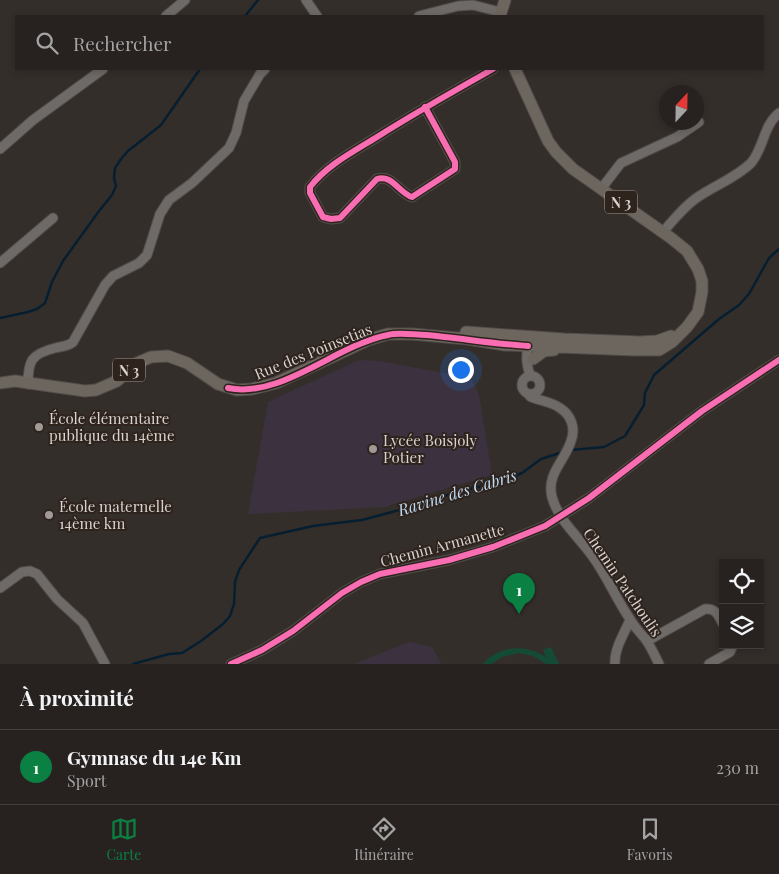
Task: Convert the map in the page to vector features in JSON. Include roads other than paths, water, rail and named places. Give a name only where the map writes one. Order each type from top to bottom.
[{"type":"main road","points":[[500,14],[505,0]]},
{"type":"main road","name":"Rue des Poinsetias","points":[[252,389],[363,335],[393,328],[529,342],[567,343],[648,351],[659,350],[672,342],[687,327],[698,312],[702,292],[702,281],[698,269],[687,251],[573,169],[556,152],[548,141],[515,70]]},
{"type":"main road","name":"Rue des Poinsetias","points":[[0,384],[16,381],[26,384],[85,391],[96,390],[117,381],[137,363],[151,357],[168,356],[187,362],[218,384],[237,390],[252,389],[276,383],[368,340],[388,334],[468,339],[505,344],[529,342]]},
{"type":"main road","points":[[505,344],[530,359],[544,351],[567,343]]},
{"type":"main road","name":"Rue des Poinsetias","points":[[0,390],[26,384]]},
{"type":"street","points":[[167,15],[185,0]]},
{"type":"street","points":[[306,0],[316,15]]},
{"type":"street","points":[[423,15],[458,6],[473,5],[500,14]]},
{"type":"street","points":[[0,149],[33,120],[102,70]]},
{"type":"street","points":[[26,384],[33,357],[41,352],[66,346],[73,342],[105,285],[113,276],[139,264],[148,255],[160,214],[169,200],[192,183],[229,148],[236,133],[244,101],[264,70]]},
{"type":"street","points":[[425,108],[455,162],[455,169],[412,197],[406,195],[387,178],[382,177],[377,179],[340,218],[330,220],[323,217],[310,193],[310,187],[318,177],[336,162],[425,108],[491,70]]},
{"type":"street","points":[[663,232],[680,212],[696,198],[750,164],[760,148],[769,124],[779,113]]},
{"type":"street","points":[[601,189],[621,163],[677,137],[687,130]]},
{"type":"street","points":[[0,263],[53,218]]},
{"type":"street","points":[[529,342],[530,359],[528,370],[530,375],[538,380],[538,389],[543,398],[549,403]]},
{"type":"street","name":"Chemin Armanette","points":[[231,664],[262,650],[293,631],[342,593],[361,582],[380,574],[449,560],[493,547],[545,526],[589,498],[702,410],[779,360]]},
{"type":"street","points":[[530,375],[522,383],[522,389],[532,397],[549,403]]},
{"type":"street","points":[[528,394],[535,393],[538,389]]},
{"type":"street","name":"Chemin Patchoulis","points":[[549,403],[568,413],[572,422],[572,440],[554,471],[551,480],[551,495],[561,517],[596,560],[630,620],[647,641],[658,664]]},
{"type":"street","points":[[0,588],[22,572],[30,571],[37,574],[57,599],[83,623],[101,661]]},
{"type":"street","points":[[647,641],[705,608],[716,611],[719,617]]},
{"type":"street","points":[[615,664],[618,646],[630,620]]},
{"type":"street","points":[[709,664],[730,652],[731,649]]},
{"type":"waterway","points":[[246,15],[258,0]]},
{"type":"waterway","points":[[0,318],[28,312],[37,309],[45,303],[52,282],[63,261],[112,195],[116,186],[114,178],[115,168],[128,151],[161,125],[199,70]]},
{"type":"waterway","name":"Ravine des Cabris","points":[[571,450],[604,447],[625,436],[644,405],[645,393],[654,375],[719,319],[739,305],[749,294],[769,258],[779,249]]},
{"type":"waterway","name":"Ravine des Cabris","points":[[133,664],[169,654],[182,653],[223,624],[230,616],[234,604],[235,582],[239,570],[260,538],[313,526],[362,520],[422,504],[456,492],[497,483],[522,473],[541,459],[563,452]]},
{"type":"place","name":"École élémentaire publique du 14ème","points":[[39,427]]},
{"type":"place","name":"Lycée Boisjoly Potier","points":[[373,449]]},
{"type":"place","name":"École maternelle 14ème km","points":[[49,515]]},
{"type":"place","name":"Gymnase du 14e Km","points":[[519,614]]}]
